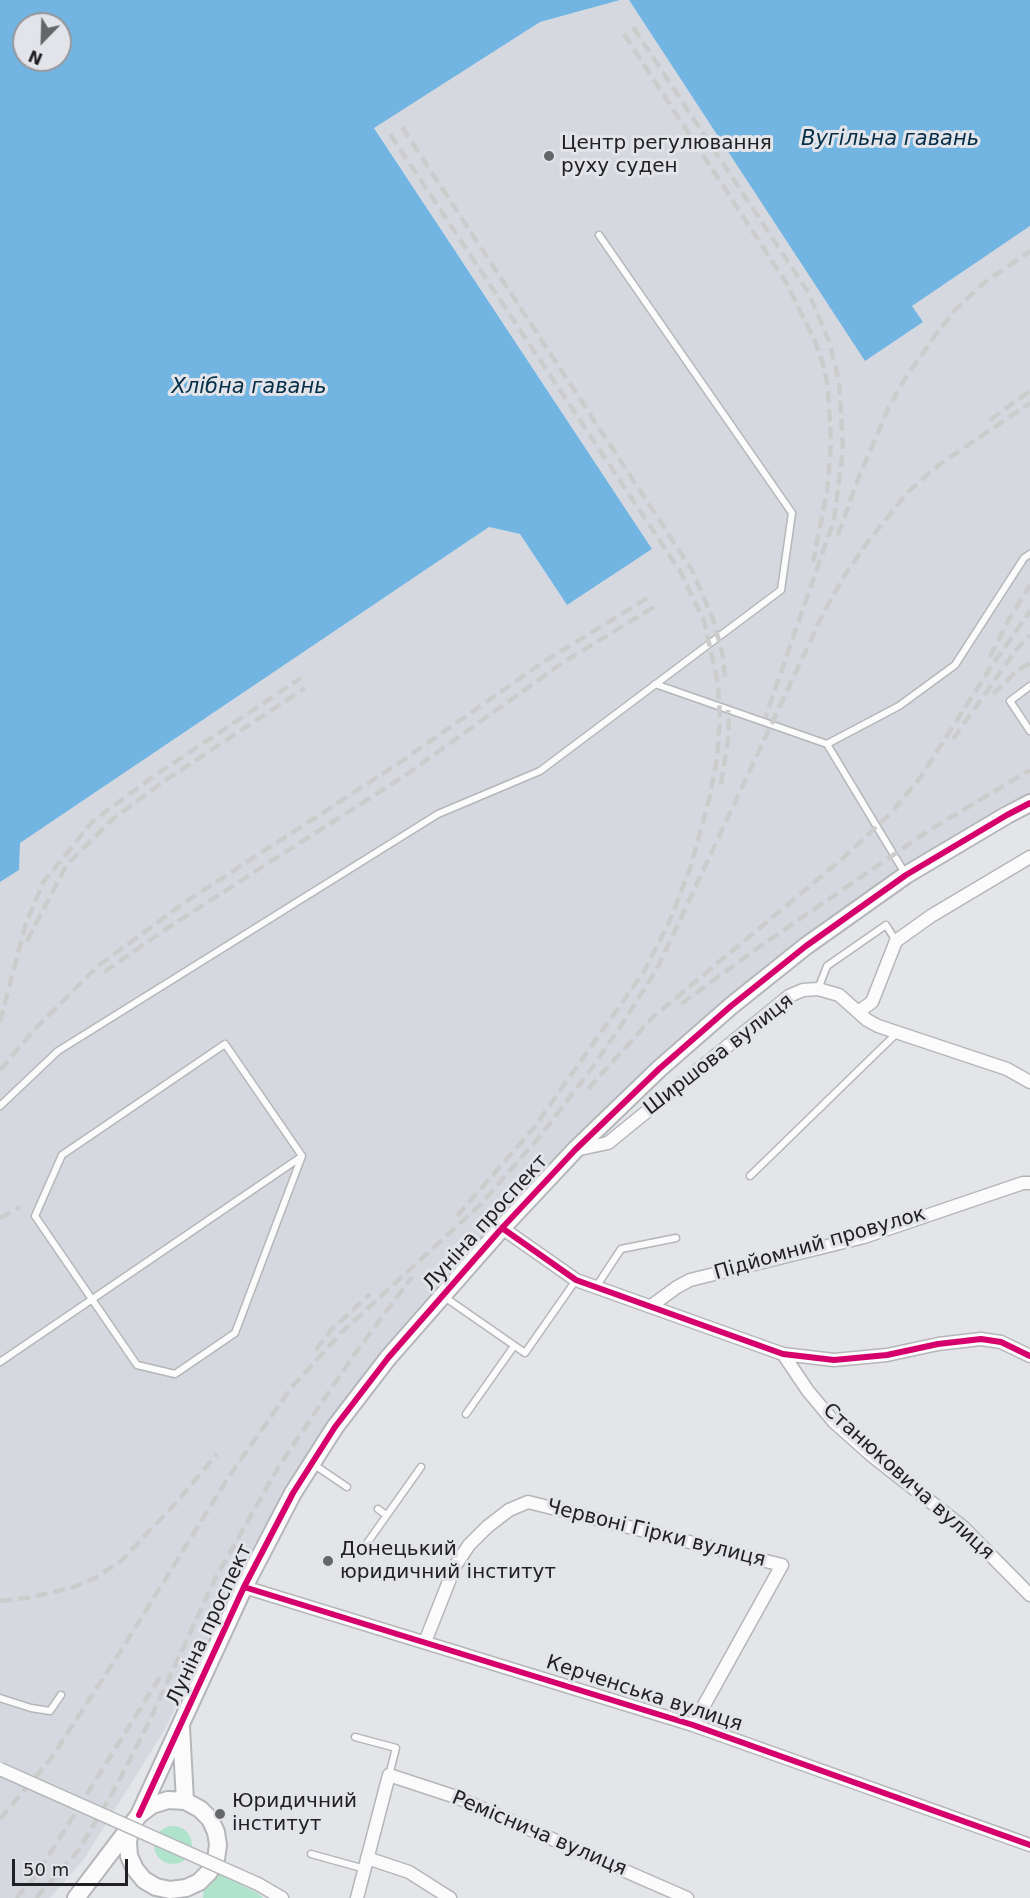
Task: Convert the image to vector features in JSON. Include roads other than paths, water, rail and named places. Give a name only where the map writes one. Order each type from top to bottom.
[{"type":"street","name":"Луніна проспект","points":[[76,1898],[135,1822],[244,1587],[293,1494],[335,1427],[388,1358],[502,1228],[575,1150],[659,1069],[731,1006],[806,946],[906,875],[1030,803]]},
{"type":"street","points":[[858,1012],[872,1002],[896,941],[931,916],[1030,857]]},
{"type":"street","name":"Ширшова вулиця","points":[[575,1150],[608,1143],[789,996],[803,990],[818,989],[839,994],[858,1012],[878,1026],[1007,1070],[1030,1082]]},
{"type":"street","name":"Підйомний провулок","points":[[651,1306],[690,1280],[864,1237],[1023,1183],[1030,1183]]},
{"type":"street","points":[[502,1228],[576,1280],[783,1354],[834,1360],[887,1355],[938,1344],[981,1339],[1001,1342],[1030,1356]]},
{"type":"street","name":"Станюковича вулиця","points":[[783,1354],[808,1391],[834,1422],[964,1528],[1030,1594]]},
{"type":"street","name":"Червоні Гірки вулиця","points":[[425,1642],[455,1566],[469,1545],[509,1510],[528,1502],[782,1565],[693,1725]]},
{"type":"street","name":"Керченська вулиця","points":[[244,1587],[693,1725],[1030,1845]]},
{"type":"street","name":"Луніна проспект","points":[[180,1724],[185,1801]]},
{"type":"street","points":[[0,1769],[258,1884],[282,1898]]},
{"type":"street","points":[[357,1898],[389,1775]]},
{"type":"street","name":"Реміснича вулиця","points":[[389,1775],[456,1797],[687,1898]]},
{"type":"street","points":[[168,1800],[185,1801],[200,1809],[210,1819],[216,1832],[218,1845],[216,1859],[199,1890],[186,1888],[169,1895],[144,1880],[135,1869],[129,1856],[128,1842],[135,1822],[152,1805],[168,1800]]},
{"type":"street","points":[[366,1864],[409,1872],[450,1898]]},
{"type":"street","points":[[258,1884],[274,1898]]},
{"type":"lane","points":[[0,1106],[58,1051],[438,814],[540,771],[781,590],[792,513],[598,235]]},
{"type":"lane","points":[[827,744],[899,706],[955,665],[1024,558],[1030,554]]},
{"type":"lane","points":[[655,684],[827,744],[906,875]]},
{"type":"lane","points":[[1030,686],[1010,701],[1030,731]]},
{"type":"lane","points":[[818,989],[827,966],[886,925],[896,941]]},
{"type":"lane","points":[[750,1176],[897,1032]]},
{"type":"lane","points":[[225,1044],[302,1156],[235,1333],[175,1374],[137,1365],[35,1215],[62,1155],[225,1044]]},
{"type":"lane","points":[[0,1362],[302,1156]]},
{"type":"lane","points":[[596,1287],[621,1248],[676,1238]]},
{"type":"lane","points":[[443,1295],[525,1353],[576,1280]]},
{"type":"lane","points":[[466,1414],[514,1346]]},
{"type":"lane","points":[[312,1463],[347,1487]]},
{"type":"lane","points":[[365,1546],[421,1467]]},
{"type":"lane","points":[[378,1509],[386,1515]]},
{"type":"lane","points":[[0,1698],[31,1708],[50,1711],[61,1695]]},
{"type":"lane","points":[[355,1737],[396,1748],[389,1775]]},
{"type":"lane","points":[[311,1854],[366,1864]]},
{"type":"water","name":"Хлібна гавань","points":[[0,0],[620,0],[540,22],[374,128],[652,549],[567,605],[520,534],[489,527],[20,843],[19,870],[0,882]]},
{"type":"water","name":"Вугільна гавань","points":[[629,0],[1030,0],[1030,226],[912,306],[923,322],[865,361]]},
{"type":"railway","points":[[633,27],[808,292],[829,341],[839,381],[843,449],[834,520],[765,718]]},
{"type":"railway","points":[[624,34],[787,284],[815,341],[828,387],[831,444],[827,492],[813,562]]},
{"type":"railway","points":[[402,127],[692,570],[713,619],[722,652],[726,683]]},
{"type":"railway","points":[[390,134],[680,571],[704,621],[718,683],[720,719],[717,758],[709,800],[690,869],[667,927],[643,973],[533,1129]]},
{"type":"railway","points":[[838,535],[858,479],[889,407],[904,380],[956,309],[984,283],[1030,251]]},
{"type":"railway","points":[[990,420],[1030,391]]},
{"type":"railway","points":[[0,1819],[52,1757],[228,1478],[291,1388],[342,1332],[480,1205],[541,1135],[595,1064],[658,967],[823,614],[844,576],[870,539],[908,492],[940,464],[1030,403]]},
{"type":"railway","points":[[990,657],[1030,585]]},
{"type":"railway","points":[[0,1070],[34,1030],[99,965],[184,903],[396,765],[545,661],[651,596]]},
{"type":"railway","points":[[104,972],[166,929],[407,774],[562,663],[654,607]]},
{"type":"railway","points":[[588,1089],[652,1018],[842,859],[890,814],[920,778],[1030,611]]},
{"type":"railway","points":[[953,739],[1016,650],[1030,635]]},
{"type":"railway","points":[[993,694],[1017,671],[1030,663]]},
{"type":"railway","points":[[0,1022],[26,923],[44,881],[93,821],[154,776],[301,678]]},
{"type":"railway","points":[[27,941],[67,864],[113,819],[163,782],[305,688]]},
{"type":"railway","points":[[721,784],[729,733],[728,710]]},
{"type":"railway","points":[[681,1004],[759,947],[931,829],[1030,770]]},
{"type":"railway","points":[[457,1216],[538,1123]]},
{"type":"railway","points":[[0,1218],[20,1207]]},
{"type":"railway","points":[[36,1898],[78,1851],[112,1794],[146,1728],[216,1577],[279,1466],[356,1352],[412,1277]]},
{"type":"railway","points":[[316,1350],[330,1331],[370,1294]]},
{"type":"railway","points":[[0,1601],[71,1588],[95,1578],[121,1561],[175,1504],[217,1454]]},
{"type":"railway","points":[[16,1898],[36,1876],[163,1672]]},
{"type":"place","name":"Центр регулювання руху суден","points":[[549,156]]},
{"type":"place","name":"Донецький юридичний інститут","points":[[328,1561]]},
{"type":"place","name":"Юридичний інститут","points":[[220,1814]]}]
